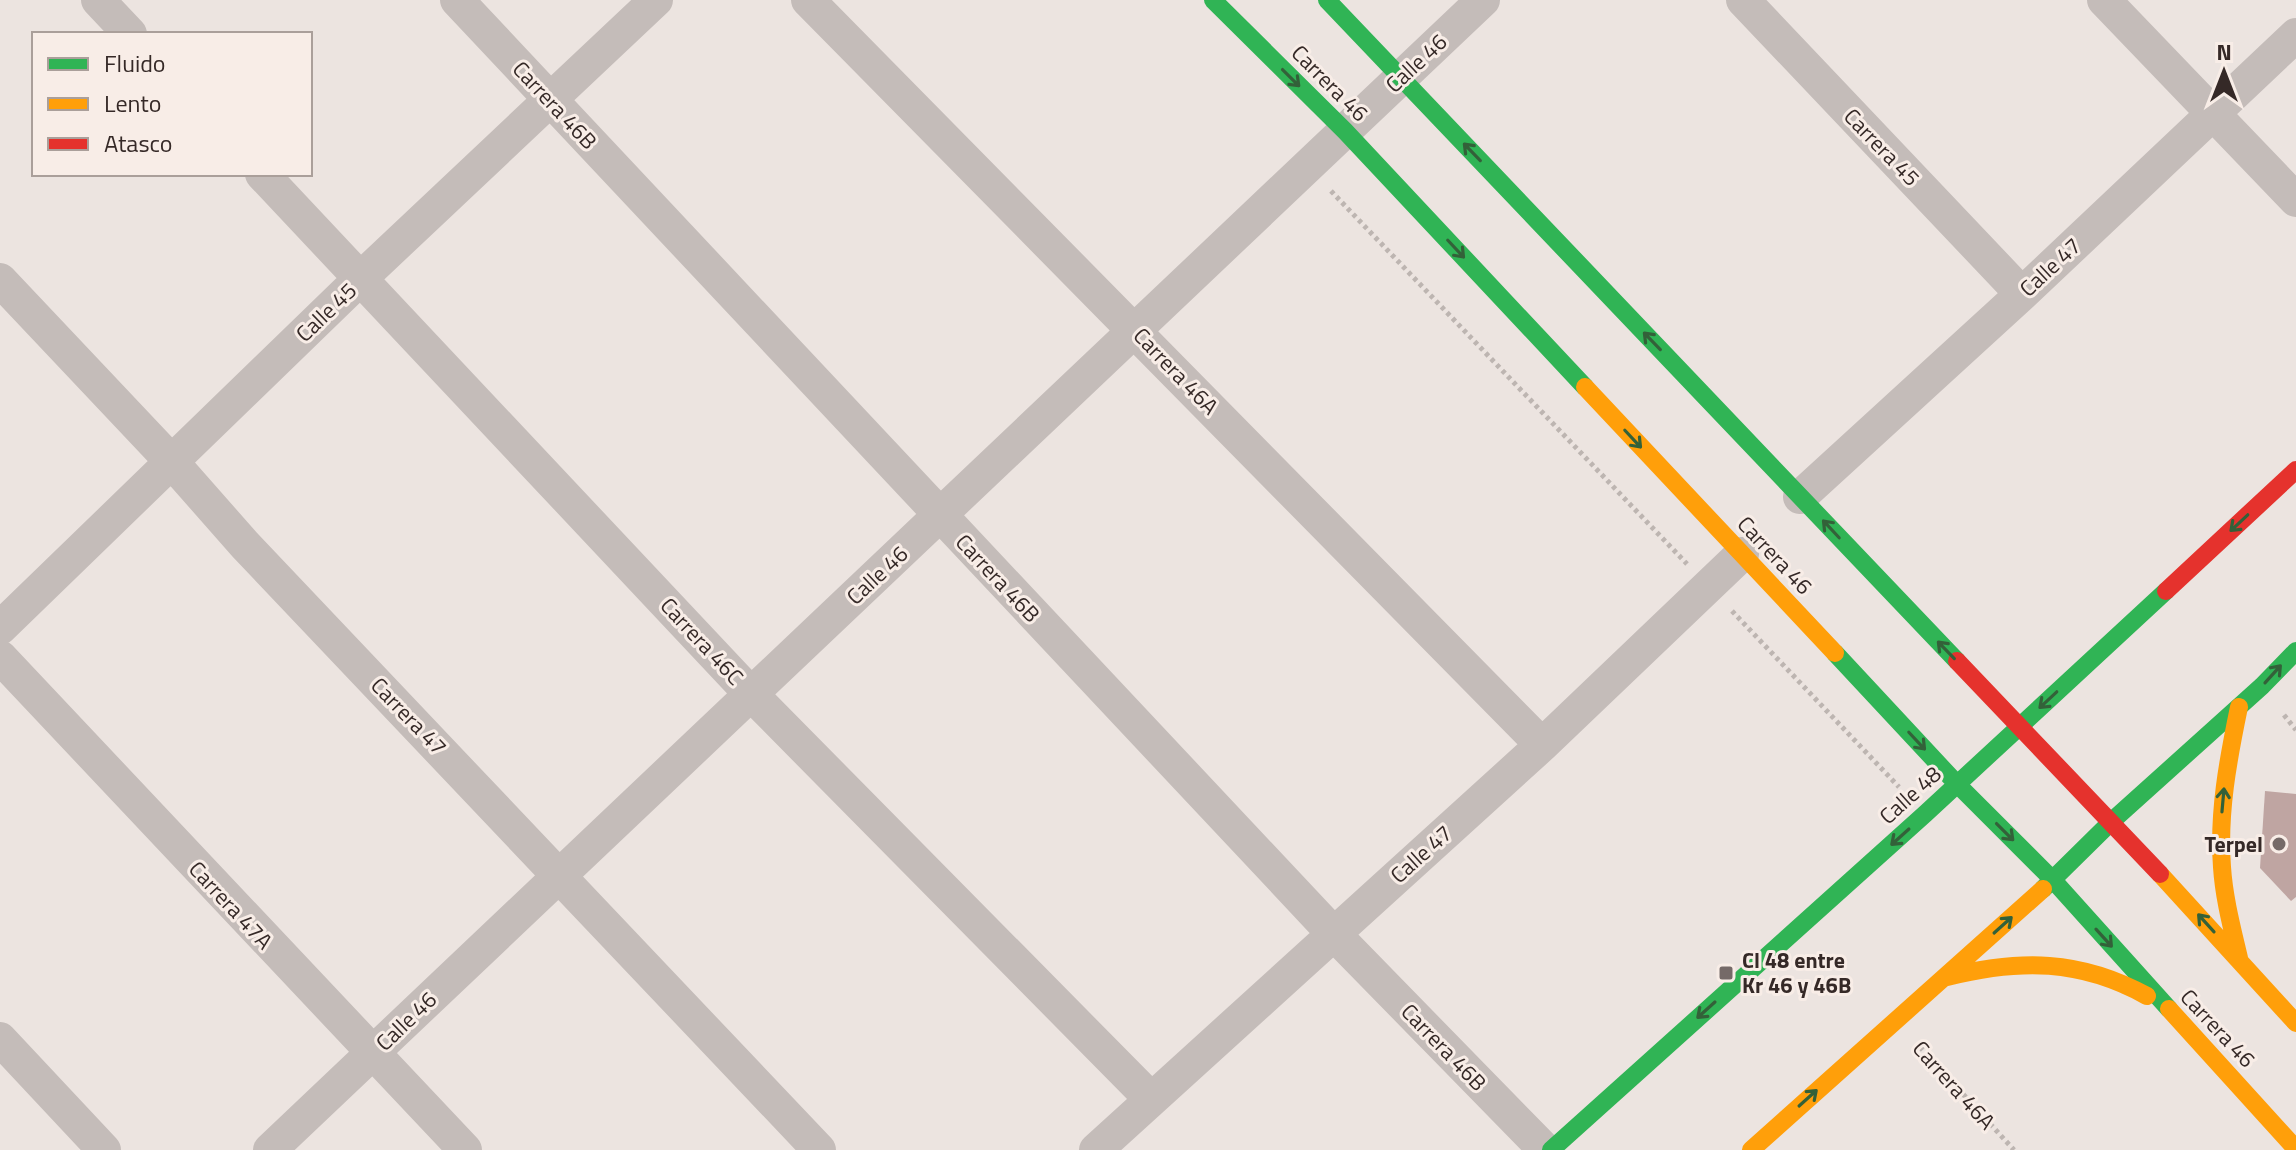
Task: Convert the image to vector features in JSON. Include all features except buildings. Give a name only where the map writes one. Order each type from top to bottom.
[{"type":"main road","name":"Carrera 46","points":[[1213,0],[1345,131],[1957,784],[2053,880],[2296,1149]]},
{"type":"main road","points":[[1327,0],[2112,821],[2296,1023]]},
{"type":"main road","name":"Calle 48","points":[[1551,1150],[1957,784],[2296,470]]},
{"type":"main road","points":[[1751,1150],[2053,880],[2112,821],[2239,707],[2296,651]]},
{"type":"main road","points":[[2239,707],[2226,768],[2221,829],[2222,869],[2239,960]]},
{"type":"main road","points":[[1945,978],[1982,967],[2021,962],[2060,964],[2098,973],[2134,987],[2166,1008]]},
{"type":"street","points":[[98,0],[128,32]]},
{"type":"street","name":"Carrera 46B","points":[[457,0],[1333,933],[1545,1150]]},
{"type":"street","name":"Calle 45","points":[[0,628],[361,278],[656,0]]},
{"type":"street","name":"Carrera 46A","points":[[808,0],[1542,745]]},
{"type":"street","name":"Calle 46","points":[[270,1150],[1483,0]]},
{"type":"street","name":"Carrera 45","points":[[1743,0],[2022,294]]},
{"type":"street","points":[[2104,0],[2296,200]]},
{"type":"street","name":"Calle 47","points":[[1800,497],[2022,294],[2296,35]]},
{"type":"street","name":"Carrera 46C","points":[[264,176],[751,694],[1151,1099]]},
{"type":"street","name":"Carrera 47","points":[[0,280],[171,461],[245,545],[819,1150]]},
{"type":"street","name":"Calle 47","points":[[1096,1150],[1542,745],[1742,554]]},
{"type":"street","name":"Carrera 47A","points":[[0,657],[465,1150]]},
{"type":"street","points":[[0,1039],[104,1150]]},
{"type":"path","points":[[1331,191],[1901,789]]},
{"type":"path","name":"Carrera 46A","points":[[1894,1019],[2014,1150]]},
{"type":"traffic: fast","points":[[1213,0],[1345,131],[1585,387]]},
{"type":"traffic: fast","points":[[1327,0],[1957,661]]},
{"type":"traffic: fast","points":[[1551,1150],[1925,814],[2166,591]]},
{"type":"traffic: fast","points":[[2043,889],[2296,651]]},
{"type":"traffic: fast","points":[[1835,653],[1957,784],[2053,880],[2169,1009]]},
{"type":"traffic: slow","points":[[1585,387],[1835,653]]},
{"type":"traffic: slow","points":[[2239,707],[2221,827],[2225,890],[2239,958]]},
{"type":"traffic: slow","points":[[2160,874],[2296,1023]]},
{"type":"traffic: slow","points":[[1751,1150],[2043,889]]},
{"type":"traffic: slow","points":[[1947,977],[2000,967],[2049,966],[2098,975],[2147,996]]},
{"type":"traffic: slow","points":[[2169,1009],[2296,1149]]},
{"type":"traffic: jam","points":[[2166,591],[2296,470]]},
{"type":"traffic: jam","points":[[1957,661],[2160,874]]},
{"type":"place","name":"Terpel","points":[[2279,844]]},
{"type":"place","name":"Cl 48 entre Kr 46 y 46B","points":[[1726,973]]}]
